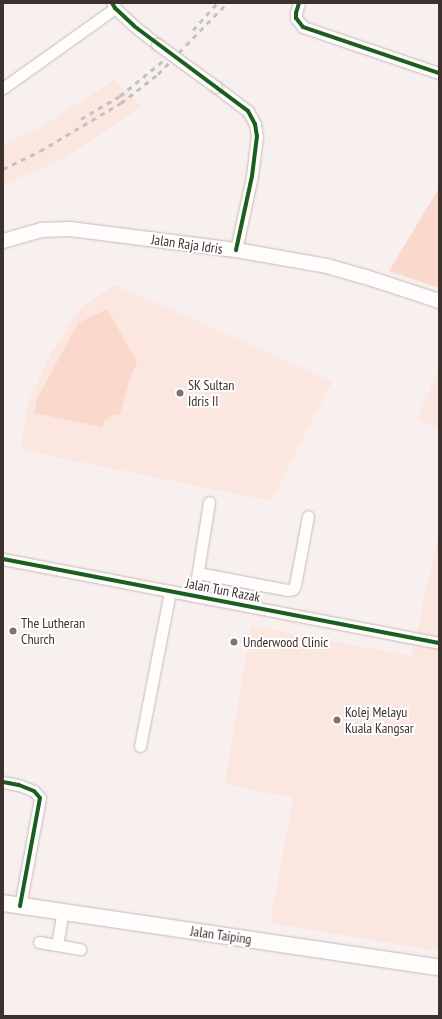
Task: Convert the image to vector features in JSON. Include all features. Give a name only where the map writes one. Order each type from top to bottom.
[{"type":"highway","name":"Jalan Taiping","points":[[3,903],[439,967]]},
{"type":"main road","name":"Jalan Raja Idris","points":[[3,241],[42,230],[70,229],[236,250],[327,266],[439,301]]},
{"type":"street","points":[[299,3],[296,18],[304,27],[439,73]]},
{"type":"street","points":[[3,88],[114,6],[157,44],[248,110],[255,124],[257,136],[252,176],[236,250]]},
{"type":"street","points":[[194,596],[209,502]]},
{"type":"street","points":[[198,573],[245,583],[288,590],[293,589],[295,586],[308,516]]},
{"type":"street","name":"Jalan Tun Razak","points":[[3,559],[439,643]]},
{"type":"street","points":[[140,746],[170,592]]},
{"type":"street","points":[[3,782],[19,785],[34,791],[40,798],[20,906]]},
{"type":"street","points":[[57,945],[63,912]]},
{"type":"street","points":[[39,942],[80,949]]},
{"type":"shaded area","points":[[115,79],[141,107],[61,160],[3,185],[3,144],[43,126]]},
{"type":"shaded area","points":[[439,188],[439,288],[389,271]]},
{"type":"shaded area","name":"SK Sultan Idris II","points":[[115,285],[332,382],[271,501],[21,450],[28,403],[51,353],[80,308]]},
{"type":"shaded area","points":[[107,309],[137,362],[129,382],[120,414],[111,416],[104,421],[102,427],[34,413],[37,399],[78,323]]},
{"type":"shaded area","points":[[439,369],[439,429],[417,418]]},
{"type":"shaded area","name":"Kolej Melayu Kuala Kangsar","points":[[439,534],[439,951],[270,923],[293,798],[225,784],[251,626],[411,656]]},
{"type":"railway","points":[[193,30],[217,3]]},
{"type":"railway","points":[[3,169],[40,151],[121,103],[158,74],[227,3]]},
{"type":"railway","points":[[81,119],[120,96],[164,60]]},
{"type":"cycle path","points":[[112,3],[115,8],[134,26],[248,111],[255,124],[257,136],[252,176],[236,250]]},
{"type":"cycle path","points":[[299,3],[296,18],[303,27],[439,73]]},
{"type":"cycle path","points":[[3,559],[439,643]]},
{"type":"cycle path","points":[[3,782],[19,785],[34,791],[40,798],[20,906]]},
{"type":"place","name":"SK Sultan Idris II","points":[[180,393]]},
{"type":"place","name":"The Lutheran Church","points":[[13,631]]},
{"type":"place","name":"Underwood Clinic","points":[[234,642]]},
{"type":"place","name":"Kolej Melayu Kuala Kangsar","points":[[337,720]]}]
